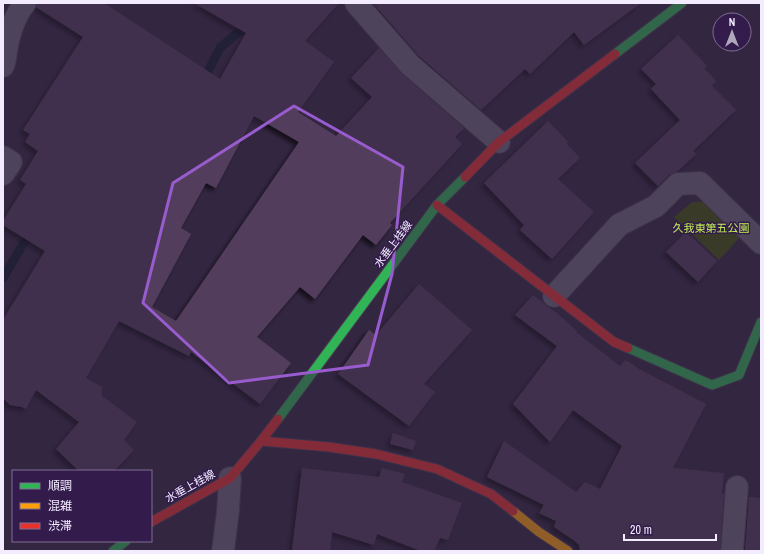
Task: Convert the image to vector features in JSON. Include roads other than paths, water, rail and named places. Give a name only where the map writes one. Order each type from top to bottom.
[{"type":"main road","name":"水垂上桂線","points":[[152,521],[230,478],[261,441],[438,205],[499,142],[682,3]]},
{"type":"main road","points":[[438,205],[614,342],[712,385],[739,375],[761,322]]},
{"type":"main road","points":[[261,441],[329,447],[376,454],[437,469],[491,494],[539,532],[568,551]]},
{"type":"main road","points":[[113,551],[125,542]]},
{"type":"street","points":[[3,66],[13,24],[20,9],[25,3]]},
{"type":"street","points":[[356,3],[410,65],[499,142]]},
{"type":"street","points":[[3,157],[11,162],[3,174]]},
{"type":"street","points":[[554,296],[619,225],[656,206],[678,184],[700,183],[761,243]]},
{"type":"street","points":[[223,551],[230,478]]},
{"type":"street","points":[[732,551],[737,487]]},
{"type":"waterway","points":[[203,81],[220,48],[242,29],[263,3]]},
{"type":"waterway","points":[[3,278],[32,229]]},
{"type":"park label","name":"久我東第五公園","points":[[711,228]]}]
